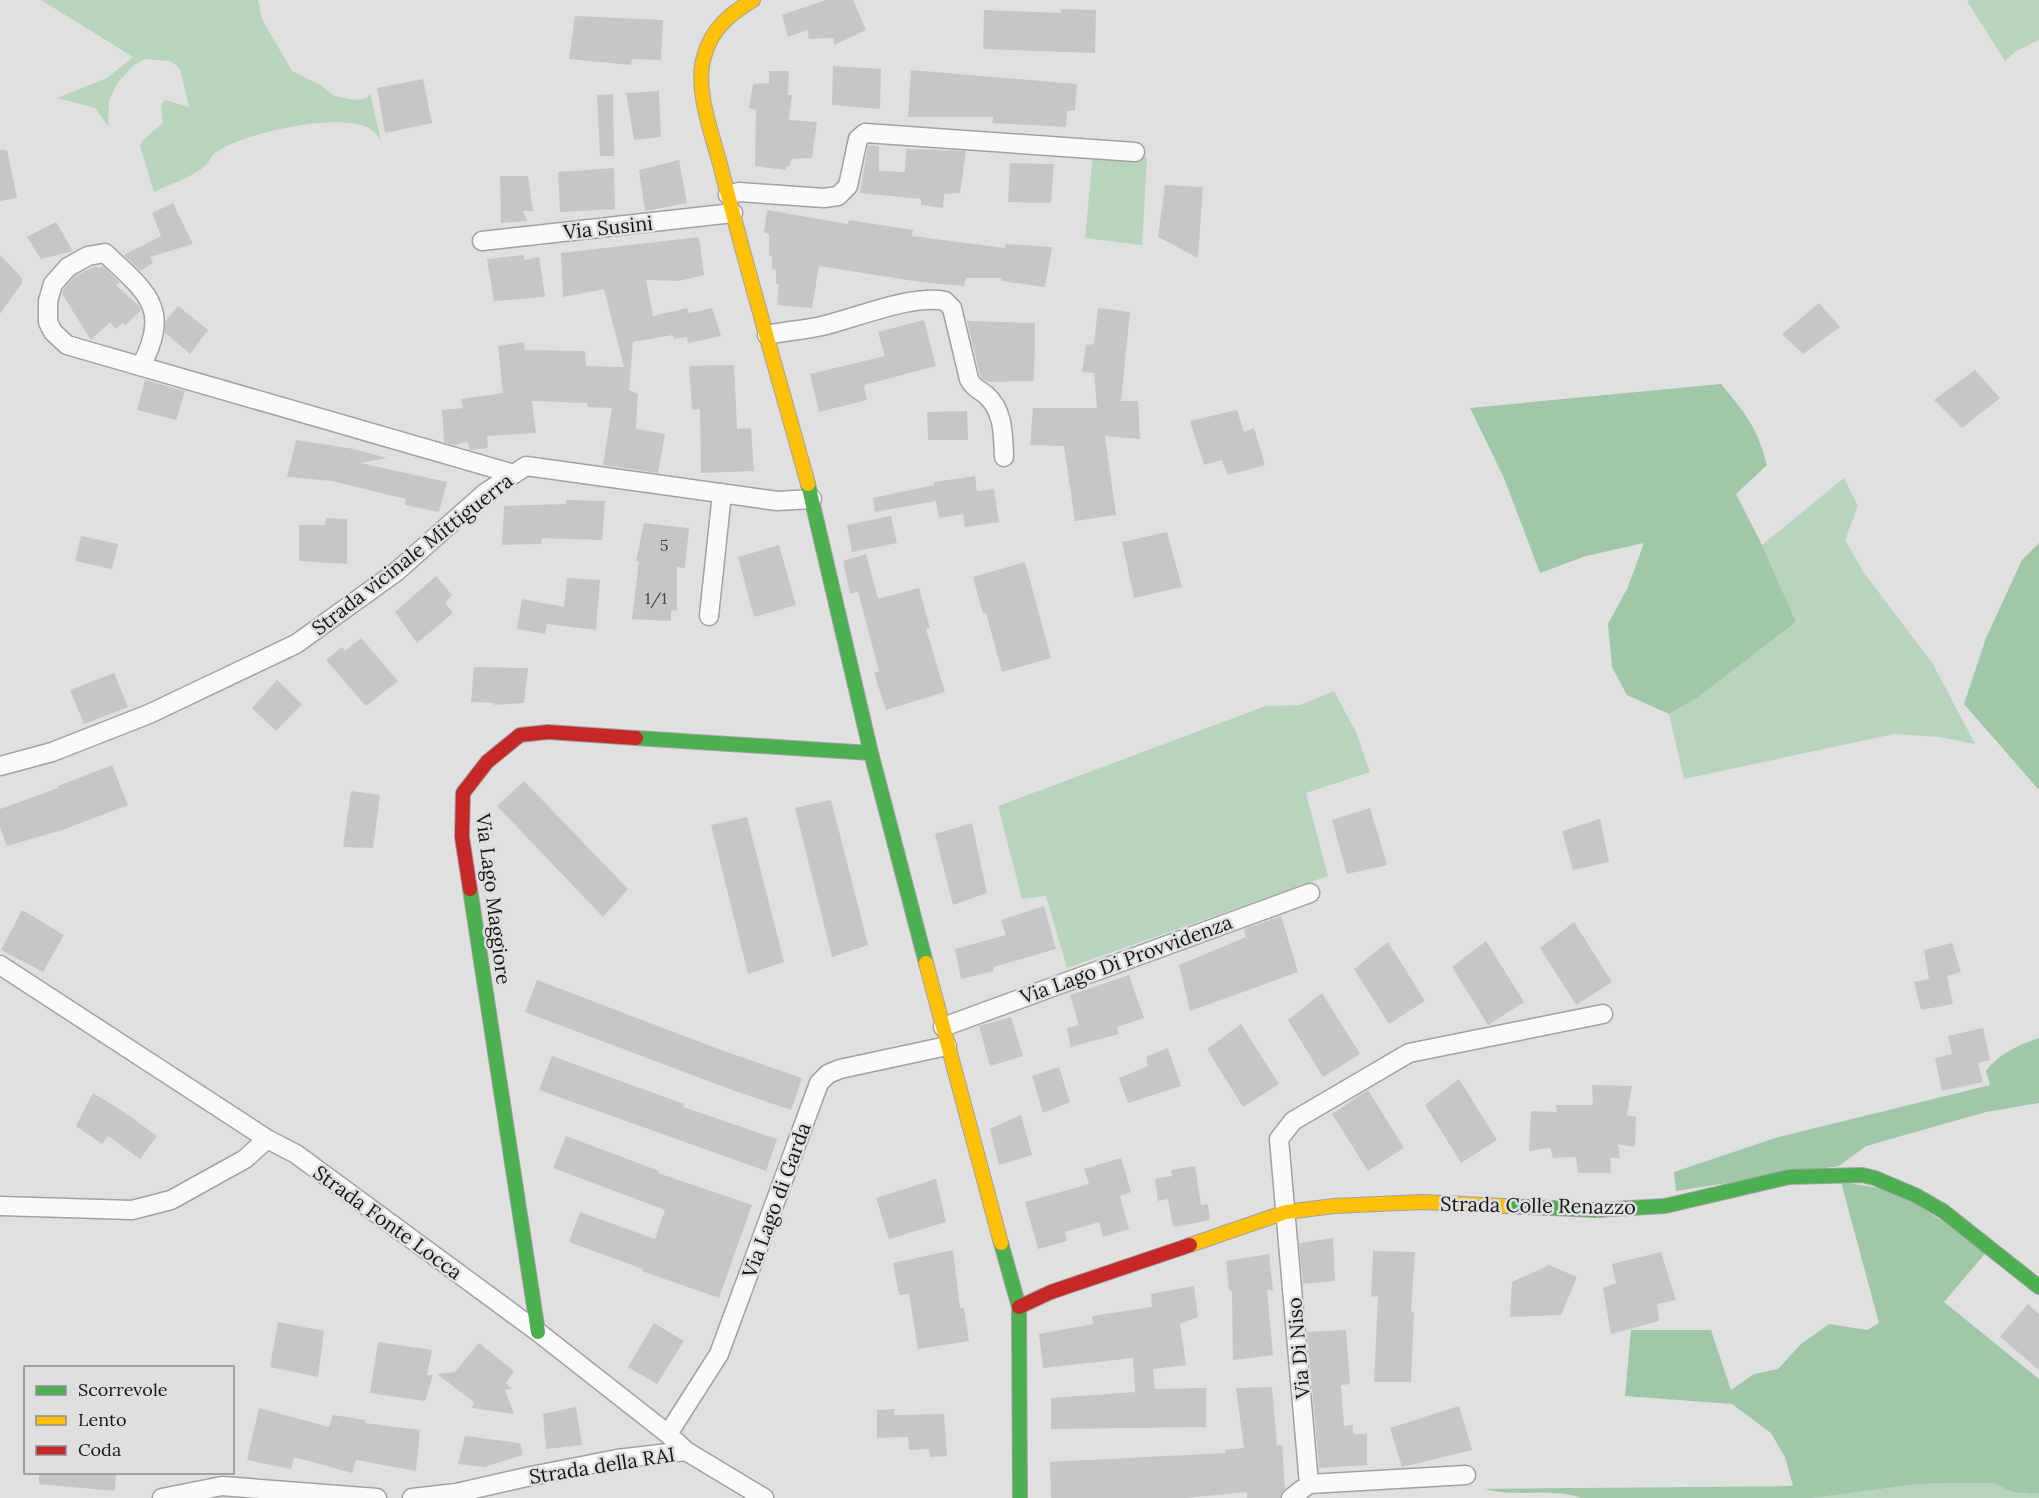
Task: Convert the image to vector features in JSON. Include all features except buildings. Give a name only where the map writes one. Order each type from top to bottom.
[{"type":"street","points":[[753,0],[728,16],[716,29],[706,48],[701,69],[701,87],[728,195],[812,499],[871,753],[947,1046],[1019,1307],[1020,1498]]},
{"type":"street","points":[[728,195],[739,192],[824,198],[838,196],[848,186],[858,139],[865,133],[1135,152]]},
{"type":"street","name":"Via Susini","points":[[482,241],[733,213]]},
{"type":"street","points":[[141,366],[149,351],[156,324],[154,310],[143,290],[105,253],[88,256],[68,267],[53,284],[48,300],[48,322],[53,332],[67,345],[514,474]]},
{"type":"street","points":[[766,335],[821,326],[934,298],[945,300],[952,308],[969,379],[974,388],[986,395],[1003,424],[1004,457]]},
{"type":"street","name":"Strada vicinale Mittiguerra","points":[[0,766],[52,752],[149,714],[296,644],[396,572],[485,493],[526,466],[777,501],[812,499]]},
{"type":"street","points":[[709,616],[723,494]]},
{"type":"street","name":"Via Lago Maggiore","points":[[538,1332],[462,837],[463,793],[487,762],[520,735],[548,732],[871,753]]},
{"type":"street","name":"Via Lago Di Provvidenza","points":[[943,1027],[1310,893]]},
{"type":"street","name":"Strada Fonte Locca","points":[[0,964],[267,1139],[296,1154],[538,1332],[668,1434],[686,1451],[764,1498]]},
{"type":"street","points":[[1286,1212],[1279,1139],[1293,1121],[1409,1053],[1603,1014]]},
{"type":"street","name":"Via Lago di Garda","points":[[668,1434],[719,1354],[819,1083],[828,1074],[840,1069],[947,1046]]},
{"type":"street","points":[[0,1206],[132,1209],[171,1200],[245,1159],[267,1139]]},
{"type":"street","name":"Strada Colle Renazzo","points":[[1019,1307],[1052,1292],[1286,1212],[1334,1206],[1422,1202],[1596,1210],[1665,1206],[1789,1177],[1813,1174],[1862,1175],[1887,1182],[1943,1210],[2039,1287]]},
{"type":"street","name":"Via Di Niso","points":[[1286,1212],[1309,1484]]},
{"type":"street","name":"Strada della RAI","points":[[412,1498],[456,1493],[617,1459],[686,1451]]},
{"type":"street","points":[[1291,1498],[1309,1484],[1466,1475]]},
{"type":"street","points":[[162,1498],[222,1486],[377,1498]]},
{"type":"green space","points":[[41,0],[258,0],[262,19],[292,71],[322,86],[334,96],[356,100],[367,98],[370,93],[381,141],[372,130],[358,124],[339,122],[317,123],[269,132],[229,145],[213,154],[206,166],[154,192],[140,146],[143,140],[163,123],[161,106],[165,100],[189,107],[180,69],[171,61],[145,59],[134,65],[118,82],[109,101],[108,126],[95,108],[57,98],[107,78],[133,57]]},
{"type":"green space","points":[[2039,0],[2039,40],[2015,52],[2005,61],[1967,1]]},
{"type":"green space","points":[[1093,154],[1147,158],[1142,245],[1085,238]]},
{"type":"green space","points":[[1721,384],[1750,422],[1763,452],[1767,465],[1736,494],[1762,545],[1796,622],[1697,698],[1669,714],[1627,695],[1612,667],[1608,624],[1628,587],[1644,543],[1586,556],[1540,573],[1504,478],[1470,408]]},
{"type":"green space","points":[[1844,478],[1858,506],[1845,540],[1864,573],[1933,664],[1975,744],[1940,737],[1894,734],[1684,779],[1669,714],[1697,698],[1796,622],[1762,545]]},
{"type":"green space","points":[[2039,543],[2039,790],[1964,704],[1986,638],[2022,560]]},
{"type":"green space","points":[[1334,691],[1356,732],[1370,772],[1306,793],[1328,876],[1067,968],[1046,896],[1022,899],[998,806],[1266,706],[1300,705]]},
{"type":"green space","points":[[2039,1038],[2039,1103],[1986,1112],[1866,1146],[1839,1166],[1676,1191],[1674,1172],[1775,1138],[1990,1085],[1986,1071],[1991,1065],[2010,1050]]},
{"type":"green space","points":[[1841,1182],[1893,1190],[1988,1250],[1944,1302],[2039,1379],[2039,1493],[2013,1492],[1993,1483],[1919,1484],[1812,1498],[1582,1498],[1559,1493],[1510,1493],[1484,1489],[1793,1486],[1785,1457],[1771,1433],[1732,1404],[1625,1396],[1631,1330],[1711,1330],[1731,1390],[1754,1374],[1778,1369],[1801,1344],[1829,1324],[1867,1330],[1879,1323]]},
{"type":"green space","points":[[1979,1482],[1998,1484],[2025,1494],[2039,1493],[2039,1498],[1812,1498],[1919,1484]]},
{"type":"traffic: fast","points":[[808,484],[871,753],[926,963]]},
{"type":"traffic: fast","points":[[636,738],[871,753]]},
{"type":"traffic: fast","points":[[470,889],[538,1332]]},
{"type":"traffic: fast","points":[[1505,1206],[1596,1210],[1665,1206],[1789,1177],[1862,1175],[1915,1195],[1943,1211],[2039,1287]]},
{"type":"traffic: fast","points":[[1001,1243],[1019,1307],[1020,1498]]},
{"type":"traffic: slow","points":[[753,0],[722,23],[711,38],[704,57],[701,83],[709,127],[808,484]]},
{"type":"traffic: slow","points":[[926,963],[1001,1243]]},
{"type":"traffic: slow","points":[[1190,1245],[1286,1212],[1334,1206],[1422,1202],[1505,1206]]},
{"type":"traffic: jam","points":[[470,889],[462,837],[463,793],[487,762],[520,735],[548,732],[636,738]]},
{"type":"traffic: jam","points":[[1019,1307],[1051,1292],[1190,1245]]}]
